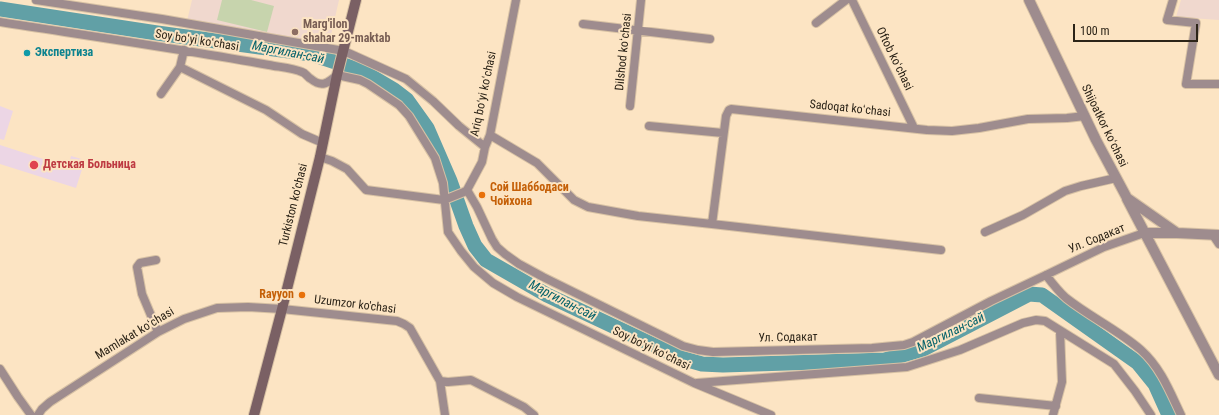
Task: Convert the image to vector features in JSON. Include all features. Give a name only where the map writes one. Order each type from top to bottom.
[{"type":"main road","name":"Turkiston ko’chasi","points":[[254,415],[320,157],[337,75],[356,0]]},
{"type":"street","points":[[36,0],[162,19],[344,51],[406,79],[485,147]]},
{"type":"street","name":"Ariq boʻyi koʻchasi","points":[[466,191],[482,162],[485,147],[490,135],[516,0]]},
{"type":"street","name":"Dilshod koʻchasi","points":[[630,106],[641,0]]},
{"type":"street","points":[[816,23],[846,0]]},
{"type":"street","name":"Oftob koʻchasi","points":[[852,0],[914,128]]},
{"type":"street","name":"Shijoatkor koʻchasi","points":[[1030,0],[1085,116],[1127,198],[1182,234]]},
{"type":"street","points":[[1173,0],[1167,20],[1196,23],[1186,84],[1219,84]]},
{"type":"street","name":"Soy boʻyi koʻchasi","points":[[0,22],[184,50],[301,71],[318,84],[327,83],[337,75],[360,80],[368,84],[400,105],[409,116],[435,158],[443,183],[446,199],[448,232],[474,267],[493,283],[517,297],[694,384],[771,415]]},
{"type":"street","points":[[583,24],[710,39]]},
{"type":"street","points":[[161,94],[180,67],[184,50]]},
{"type":"street","points":[[180,67],[266,110],[302,134],[323,143]]},
{"type":"street","name":"Sadoqat koʻchasi","points":[[712,224],[727,112],[735,108],[952,131],[979,128],[1028,119],[1085,116]]},
{"type":"street","points":[[649,126],[723,133]]},
{"type":"street","points":[[490,135],[537,163],[574,200],[588,207],[638,216],[941,250]]},
{"type":"street","points":[[320,157],[332,161],[347,170],[366,190],[446,199],[466,191]]},
{"type":"street","points":[[985,232],[1023,215],[1065,191],[1116,178]]},
{"type":"street","name":"Ул. Содакат","points":[[466,191],[477,207],[497,247],[519,264],[683,346],[698,350],[725,352],[858,348],[904,345],[913,342],[991,301],[1046,275],[1104,248],[1144,233]]},
{"type":"street","points":[[1127,198],[1219,375]]},
{"type":"street","points":[[1144,233],[1216,235],[1219,244]]},
{"type":"street","points":[[156,260],[140,263],[137,267],[142,294],[158,332]]},
{"type":"street","points":[[1046,275],[1055,287],[1066,297],[1142,351],[1156,366],[1165,381],[1180,415]]},
{"type":"street","name":"Mamlakat koʻchasi","points":[[38,415],[50,402],[158,332],[184,318],[218,308],[248,307],[282,309]]},
{"type":"street","name":"Uzumzor ko'chasi","points":[[282,309],[397,321],[404,324],[410,328],[440,381],[446,415]]},
{"type":"street","name":"Soy boʻyi koʻchasi","points":[[694,384],[907,367],[960,350],[1023,323],[1036,320],[1045,321],[1114,364],[1151,415]]},
{"type":"street","points":[[1053,415],[1062,382],[1060,331]]},
{"type":"street","points":[[0,369],[31,415]]},
{"type":"street","points":[[440,381],[448,382],[471,380],[524,407],[534,415]]},
{"type":"street","points":[[979,398],[1056,406]]},
{"type":"shaded area","name":"Marg'ilon shahar 29-maktab","points":[[192,0],[339,0],[329,44],[187,21]]},
{"type":"shaded area","points":[[1181,0],[1219,0],[1219,20],[1176,17]]},
{"type":"shaded area","points":[[0,106],[13,111],[4,140],[0,139]]},
{"type":"shaded area","name":"Детская Больница","points":[[0,145],[68,167],[71,156],[85,160],[76,188],[0,164]]},
{"type":"green space","points":[[222,0],[251,0],[274,6],[267,32],[217,20]]},
{"type":"waterway","name":"Маргилан-сай","points":[[0,9],[157,33],[311,54],[362,71],[394,90],[407,100],[427,128],[450,181],[466,226],[475,246],[486,260],[547,295],[681,358],[702,364],[723,365],[885,360],[923,349],[1029,294],[1042,295],[1138,363],[1155,384],[1169,415]]},
{"type":"place","name":"Marg'ilon shahar 29-maktab","points":[[295,32]]},
{"type":"place","name":"Экспертиза","points":[[27,53]]},
{"type":"place","name":"Детская Больница","points":[[34,165]]},
{"type":"place","name":"Сой Шаббодаси Чойхона","points":[[482,195]]},
{"type":"place","name":"Rayyon","points":[[302,295]]}]
